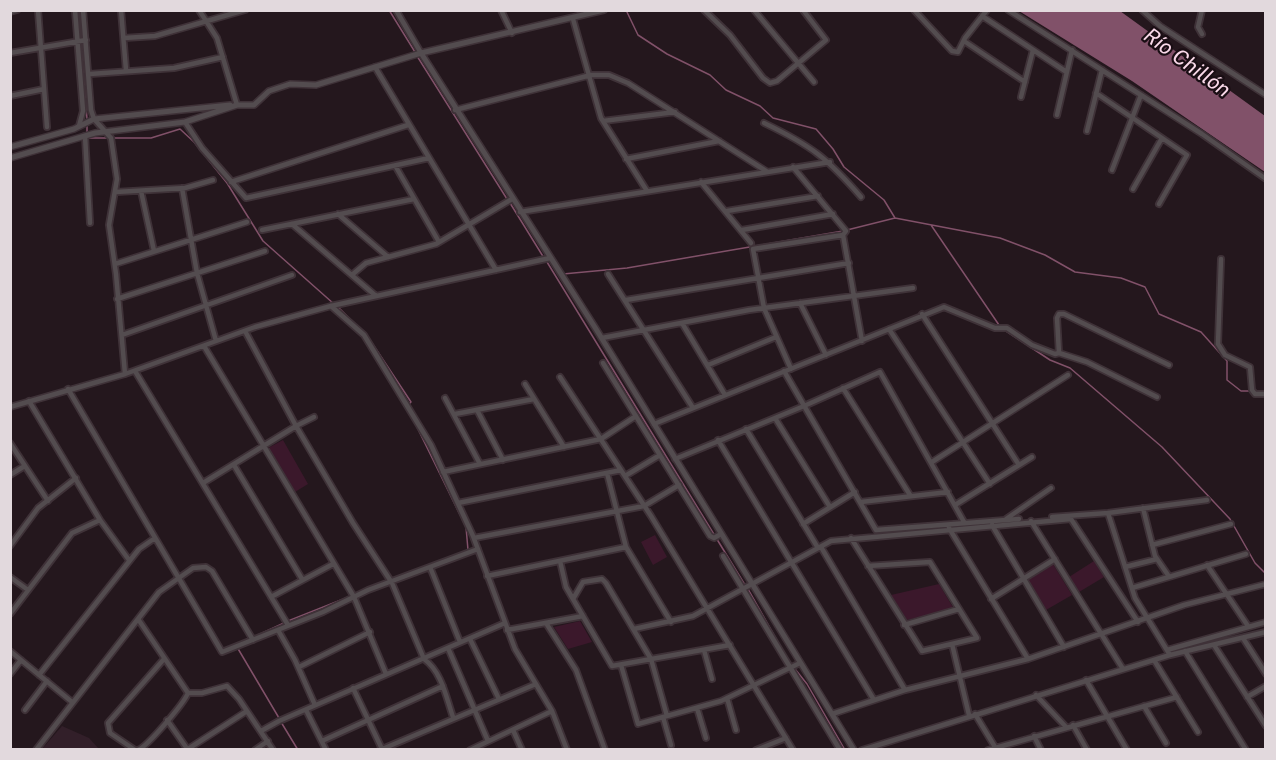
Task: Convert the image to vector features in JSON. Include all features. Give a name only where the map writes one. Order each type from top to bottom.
[{"type":"street","points":[[10,12],[17,10]]},
{"type":"street","points":[[38,10],[46,127]]},
{"type":"street","points":[[75,10],[90,74],[91,110],[94,119],[106,132],[112,144],[116,192],[109,225],[115,264],[124,374]]},
{"type":"street","points":[[79,126],[83,111],[83,10]]},
{"type":"street","points":[[121,10],[126,70]]},
{"type":"street","points":[[199,10],[217,38],[237,105]]},
{"type":"street","points":[[396,10],[455,110],[602,338],[854,750]]},
{"type":"street","points":[[501,10],[512,33]]},
{"type":"street","points":[[10,147],[79,126],[94,119],[254,105],[269,91],[290,84],[316,85],[421,53],[604,10]]},
{"type":"street","points":[[704,10],[730,34],[766,82],[777,81],[826,40],[803,10]]},
{"type":"street","points":[[754,10],[814,82]]},
{"type":"street","points":[[914,10],[952,51],[960,51],[964,41],[987,10]]},
{"type":"street","points":[[1008,10],[1202,134],[1266,179]]},
{"type":"street","points":[[1142,10],[1160,26],[1266,95]]},
{"type":"street","points":[[1202,10],[1198,27],[1202,34]]},
{"type":"street","points":[[124,38],[155,36],[244,11]]},
{"type":"street","points":[[982,16],[1065,71]]},
{"type":"street","points":[[573,19],[603,121],[647,191]]},
{"type":"street","points":[[10,52],[82,41]]},
{"type":"street","points":[[964,41],[1025,82]]},
{"type":"street","points":[[1021,98],[1033,50]]},
{"type":"street","points":[[1057,115],[1065,71],[1072,50]]},
{"type":"street","points":[[90,74],[174,68],[223,57]]},
{"type":"street","points":[[375,67],[496,270]]},
{"type":"street","points":[[1087,131],[1102,70]]},
{"type":"street","points":[[455,110],[591,75],[617,77],[766,171]]},
{"type":"street","points":[[10,96],[44,89]]},
{"type":"street","points":[[1096,93],[1187,155],[1159,204]]},
{"type":"street","points":[[1112,170],[1141,95]]},
{"type":"street","points":[[10,158],[85,136],[185,122],[237,105]]},
{"type":"street","points":[[603,121],[675,112]]},
{"type":"street","points":[[185,122],[202,148],[246,198],[429,158]]},
{"type":"street","points":[[764,123],[801,141],[830,162],[861,197]]},
{"type":"street","points":[[231,182],[408,124]]},
{"type":"street","points":[[85,136],[90,223]]},
{"type":"street","points":[[1133,189],[1162,138]]},
{"type":"street","points":[[626,159],[719,141]]},
{"type":"street","points":[[520,212],[830,162]]},
{"type":"street","points":[[396,167],[439,242]]},
{"type":"street","points":[[793,167],[844,228],[843,235],[862,341]]},
{"type":"street","points":[[116,192],[182,188],[213,180]]},
{"type":"street","points":[[701,182],[751,243]]},
{"type":"street","points":[[182,188],[198,273],[216,341]]},
{"type":"street","points":[[141,191],[154,251]]},
{"type":"street","points":[[727,211],[818,196]]},
{"type":"street","points":[[262,230],[414,199]]},
{"type":"street","points":[[354,274],[366,263],[439,242],[512,200]]},
{"type":"street","points":[[338,214],[388,257]]},
{"type":"street","points":[[742,230],[833,214]]},
{"type":"street","points":[[115,264],[247,222]]},
{"type":"street","points":[[292,224],[354,274],[376,296]]},
{"type":"street","points":[[791,369],[764,308],[753,249],[843,235]]},
{"type":"street","points":[[117,299],[265,251]]},
{"type":"street","points":[[10,407],[124,374],[245,331],[331,306],[550,258]]},
{"type":"street","points":[[1221,259],[1218,344],[1225,355],[1250,367],[1252,390],[1260,396],[1266,394]]},
{"type":"street","points":[[626,300],[849,263]]},
{"type":"street","points":[[608,274],[693,408]]},
{"type":"street","points":[[122,335],[292,275]]},
{"type":"street","points":[[602,338],[764,308],[913,288]]},
{"type":"street","points":[[800,303],[826,355]]},
{"type":"street","points":[[331,306],[364,335],[407,402],[474,538],[507,630],[552,711],[567,750]]},
{"type":"street","points":[[654,424],[944,307],[995,328],[1007,328],[1032,345],[1087,362],[1157,397]]},
{"type":"street","points":[[922,314],[1020,465]]},
{"type":"street","points":[[1059,354],[1057,318],[1060,314],[1169,364]]},
{"type":"street","points":[[682,323],[725,395]]},
{"type":"street","points":[[889,329],[990,484]]},
{"type":"street","points":[[245,331],[296,426],[353,524],[392,583],[424,659],[432,665],[443,686],[453,717]]},
{"type":"street","points":[[708,365],[776,337]]},
{"type":"street","points":[[204,345],[354,597],[386,674]]},
{"type":"street","points":[[603,363],[710,536],[714,538],[721,534]]},
{"type":"street","points":[[135,370],[288,626]]},
{"type":"street","points":[[784,371],[876,530],[1108,513],[1207,500]]},
{"type":"street","points":[[664,461],[775,418],[880,372],[964,522]]},
{"type":"street","points":[[932,462],[1068,375]]},
{"type":"street","points":[[560,377],[644,506],[793,750]]},
{"type":"street","points":[[525,384],[564,447]]},
{"type":"street","points":[[843,388],[910,495]]},
{"type":"street","points":[[68,389],[222,652],[478,549]]},
{"type":"street","points":[[445,398],[480,464]]},
{"type":"street","points":[[455,414],[534,399]]},
{"type":"street","points":[[29,401],[100,520],[129,560]]},
{"type":"street","points":[[477,410],[502,460]]},
{"type":"street","points":[[443,472],[601,439],[636,416]]},
{"type":"street","points":[[203,483],[314,417]]},
{"type":"street","points":[[775,418],[830,507]]},
{"type":"street","points":[[746,429],[803,524],[820,547],[905,690]]},
{"type":"street","points":[[718,440],[874,700]]},
{"type":"street","points":[[10,443],[48,501]]},
{"type":"street","points":[[625,476],[660,455]]},
{"type":"street","points":[[955,505],[1032,457]]},
{"type":"street","points":[[234,465],[302,579]]},
{"type":"street","points":[[10,475],[23,467]]},
{"type":"street","points":[[458,503],[621,470]]},
{"type":"street","points":[[607,473],[626,547],[670,622]]},
{"type":"street","points":[[10,546],[38,508],[76,478]]},
{"type":"street","points":[[474,538],[644,506],[679,485]]},
{"type":"street","points":[[1005,520],[1051,488]]},
{"type":"street","points":[[803,524],[855,492]]},
{"type":"street","points":[[861,502],[948,492]]},
{"type":"street","points":[[1143,508],[1157,559],[1168,576]]},
{"type":"street","points":[[1108,513],[1135,598],[1168,652]]},
{"type":"street","points":[[634,629],[693,616],[753,586],[831,541],[949,528],[1071,519],[1138,622]]},
{"type":"street","points":[[10,614],[72,533],[100,520]]},
{"type":"street","points":[[1030,521],[1123,669]]},
{"type":"street","points":[[1152,545],[1232,524]]},
{"type":"street","points":[[992,525],[1064,647]]},
{"type":"street","points":[[949,528],[1028,659]]},
{"type":"street","points":[[39,675],[129,560],[139,549],[155,538]]},
{"type":"street","points":[[851,538],[868,566],[904,625],[922,651],[977,638],[930,562],[868,566]]},
{"type":"street","points":[[487,576],[626,547]]},
{"type":"street","points":[[1132,588],[1246,554]]},
{"type":"street","points":[[723,556],[840,750]]},
{"type":"street","points":[[991,598],[1055,559]]},
{"type":"street","points":[[1125,567],[1157,559]]},
{"type":"street","points":[[560,561],[566,587],[612,666],[730,645]]},
{"type":"street","points":[[271,597],[333,564]]},
{"type":"street","points":[[1207,565],[1248,626]]},
{"type":"street","points":[[36,750],[159,592],[177,577],[199,566],[212,571],[253,640]]},
{"type":"street","points":[[430,567],[460,642]]},
{"type":"street","points":[[10,577],[28,590]]},
{"type":"street","points":[[573,600],[583,582],[602,579],[651,660],[671,746]]},
{"type":"street","points":[[832,714],[905,690],[1028,659],[1184,605],[1266,584]]},
{"type":"street","points":[[904,625],[959,609]]},
{"type":"street","points":[[507,630],[583,616]]},
{"type":"street","points":[[138,619],[188,693]]},
{"type":"street","points":[[862,750],[972,714],[1154,660],[1168,652],[1266,622]]},
{"type":"street","points":[[261,731],[353,688],[504,623]]},
{"type":"street","points":[[546,623],[576,670],[605,750]]},
{"type":"street","points":[[278,630],[315,705]]},
{"type":"street","points":[[298,667],[370,632]]},
{"type":"street","points":[[1168,652],[1185,651],[1266,632]]},
{"type":"street","points":[[1243,638],[1266,674]]},
{"type":"street","points":[[470,639],[499,699]]},
{"type":"street","points":[[951,644],[959,677],[972,714],[995,748]]},
{"type":"street","points":[[1214,645],[1266,726]]},
{"type":"street","points":[[448,648],[476,708],[488,741]]},
{"type":"street","points":[[704,650],[712,679]]},
{"type":"street","points":[[10,651],[72,702]]},
{"type":"street","points":[[1185,651],[1245,750]]},
{"type":"street","points":[[164,659],[108,723],[110,733],[137,750],[146,745],[184,702],[188,693]]},
{"type":"street","points":[[10,674],[21,660]]},
{"type":"street","points":[[1154,660],[1198,732]]},
{"type":"street","points":[[621,665],[638,724],[727,698],[800,663]]},
{"type":"street","points":[[1086,680],[1127,750]]},
{"type":"street","points":[[25,710],[47,681]]},
{"type":"street","points":[[353,688],[381,749],[536,684]]},
{"type":"street","points":[[188,693],[202,693],[227,686],[273,750]]},
{"type":"street","points":[[322,741],[443,686]]},
{"type":"street","points":[[1247,697],[1266,686]]},
{"type":"street","points":[[1036,695],[1066,727]]},
{"type":"street","points":[[988,750],[1177,697]]},
{"type":"street","points":[[727,698],[736,730]]},
{"type":"street","points":[[1144,706],[1166,743]]},
{"type":"street","points":[[697,708],[706,738]]},
{"type":"street","points":[[306,710],[326,750]]},
{"type":"street","points":[[167,720],[188,749],[247,711]]},
{"type":"street","points":[[470,750],[552,711]]},
{"type":"street","points":[[1073,725],[1087,750]]},
{"type":"street","points":[[513,730],[522,750]]},
{"type":"street","points":[[1034,736],[1041,750]]},
{"type":"street","points":[[756,750],[786,738]]},
{"type":"street","points":[[255,750],[268,741]]},
{"type":"shaded area","points":[[283,440],[308,484],[295,492],[268,448]]},
{"type":"shaded area","points":[[655,535],[667,557],[653,565],[641,542]]},
{"type":"shaded area","points":[[1094,561],[1104,577],[1079,592],[1069,577]]},
{"type":"shaded area","points":[[1053,564],[1072,595],[1046,610],[1028,580]]},
{"type":"shaded area","points":[[939,584],[954,609],[907,620],[891,595]]},
{"type":"shaded area","points":[[580,621],[592,642],[568,649],[554,627]]},
{"type":"shaded area","points":[[62,726],[89,738],[99,749],[42,749]]},
{"type":"water","name":"Río Chillón","points":[[1019,11],[1120,11],[1265,116],[1265,172],[1132,81]]},
{"type":"waterway","points":[[78,10],[80,38]]},
{"type":"waterway","points":[[389,10],[415,52]]},
{"type":"waterway","points":[[626,10],[638,35],[667,54],[710,75],[726,90],[760,106],[773,118],[816,129],[833,149],[844,167],[884,200],[895,218]]},
{"type":"waterway","points":[[81,43],[87,119]]},
{"type":"waterway","points":[[417,56],[507,199]]},
{"type":"waterway","points":[[87,124],[87,134]]},
{"type":"waterway","points":[[88,138],[151,138],[180,129],[194,142],[227,183],[263,241],[334,304]]},
{"type":"waterway","points":[[510,203],[544,258]]},
{"type":"waterway","points":[[847,230],[895,218],[1000,238],[1045,255],[1075,272],[1121,278],[1145,287],[1159,314],[1201,332],[1227,361],[1227,380],[1241,391],[1250,391]]},
{"type":"waterway","points":[[931,225],[999,325]]},
{"type":"waterway","points":[[563,274],[627,268],[843,231]]},
{"type":"waterway","points":[[547,262],[745,585]]},
{"type":"waterway","points":[[338,307],[368,337],[411,402],[408,405]]},
{"type":"waterway","points":[[1003,329],[1050,360],[1070,368],[1162,447],[1230,519],[1255,563],[1266,574]]},
{"type":"waterway","points":[[413,419],[466,527],[468,550],[445,559]]},
{"type":"waterway","points":[[748,589],[787,658]]},
{"type":"waterway","points":[[288,621],[351,596]]},
{"type":"waterway","points":[[245,641],[284,623]]},
{"type":"waterway","points":[[237,647],[279,718]]},
{"type":"waterway","points":[[795,669],[807,684],[845,750]]},
{"type":"waterway","points":[[281,722],[298,750]]}]
